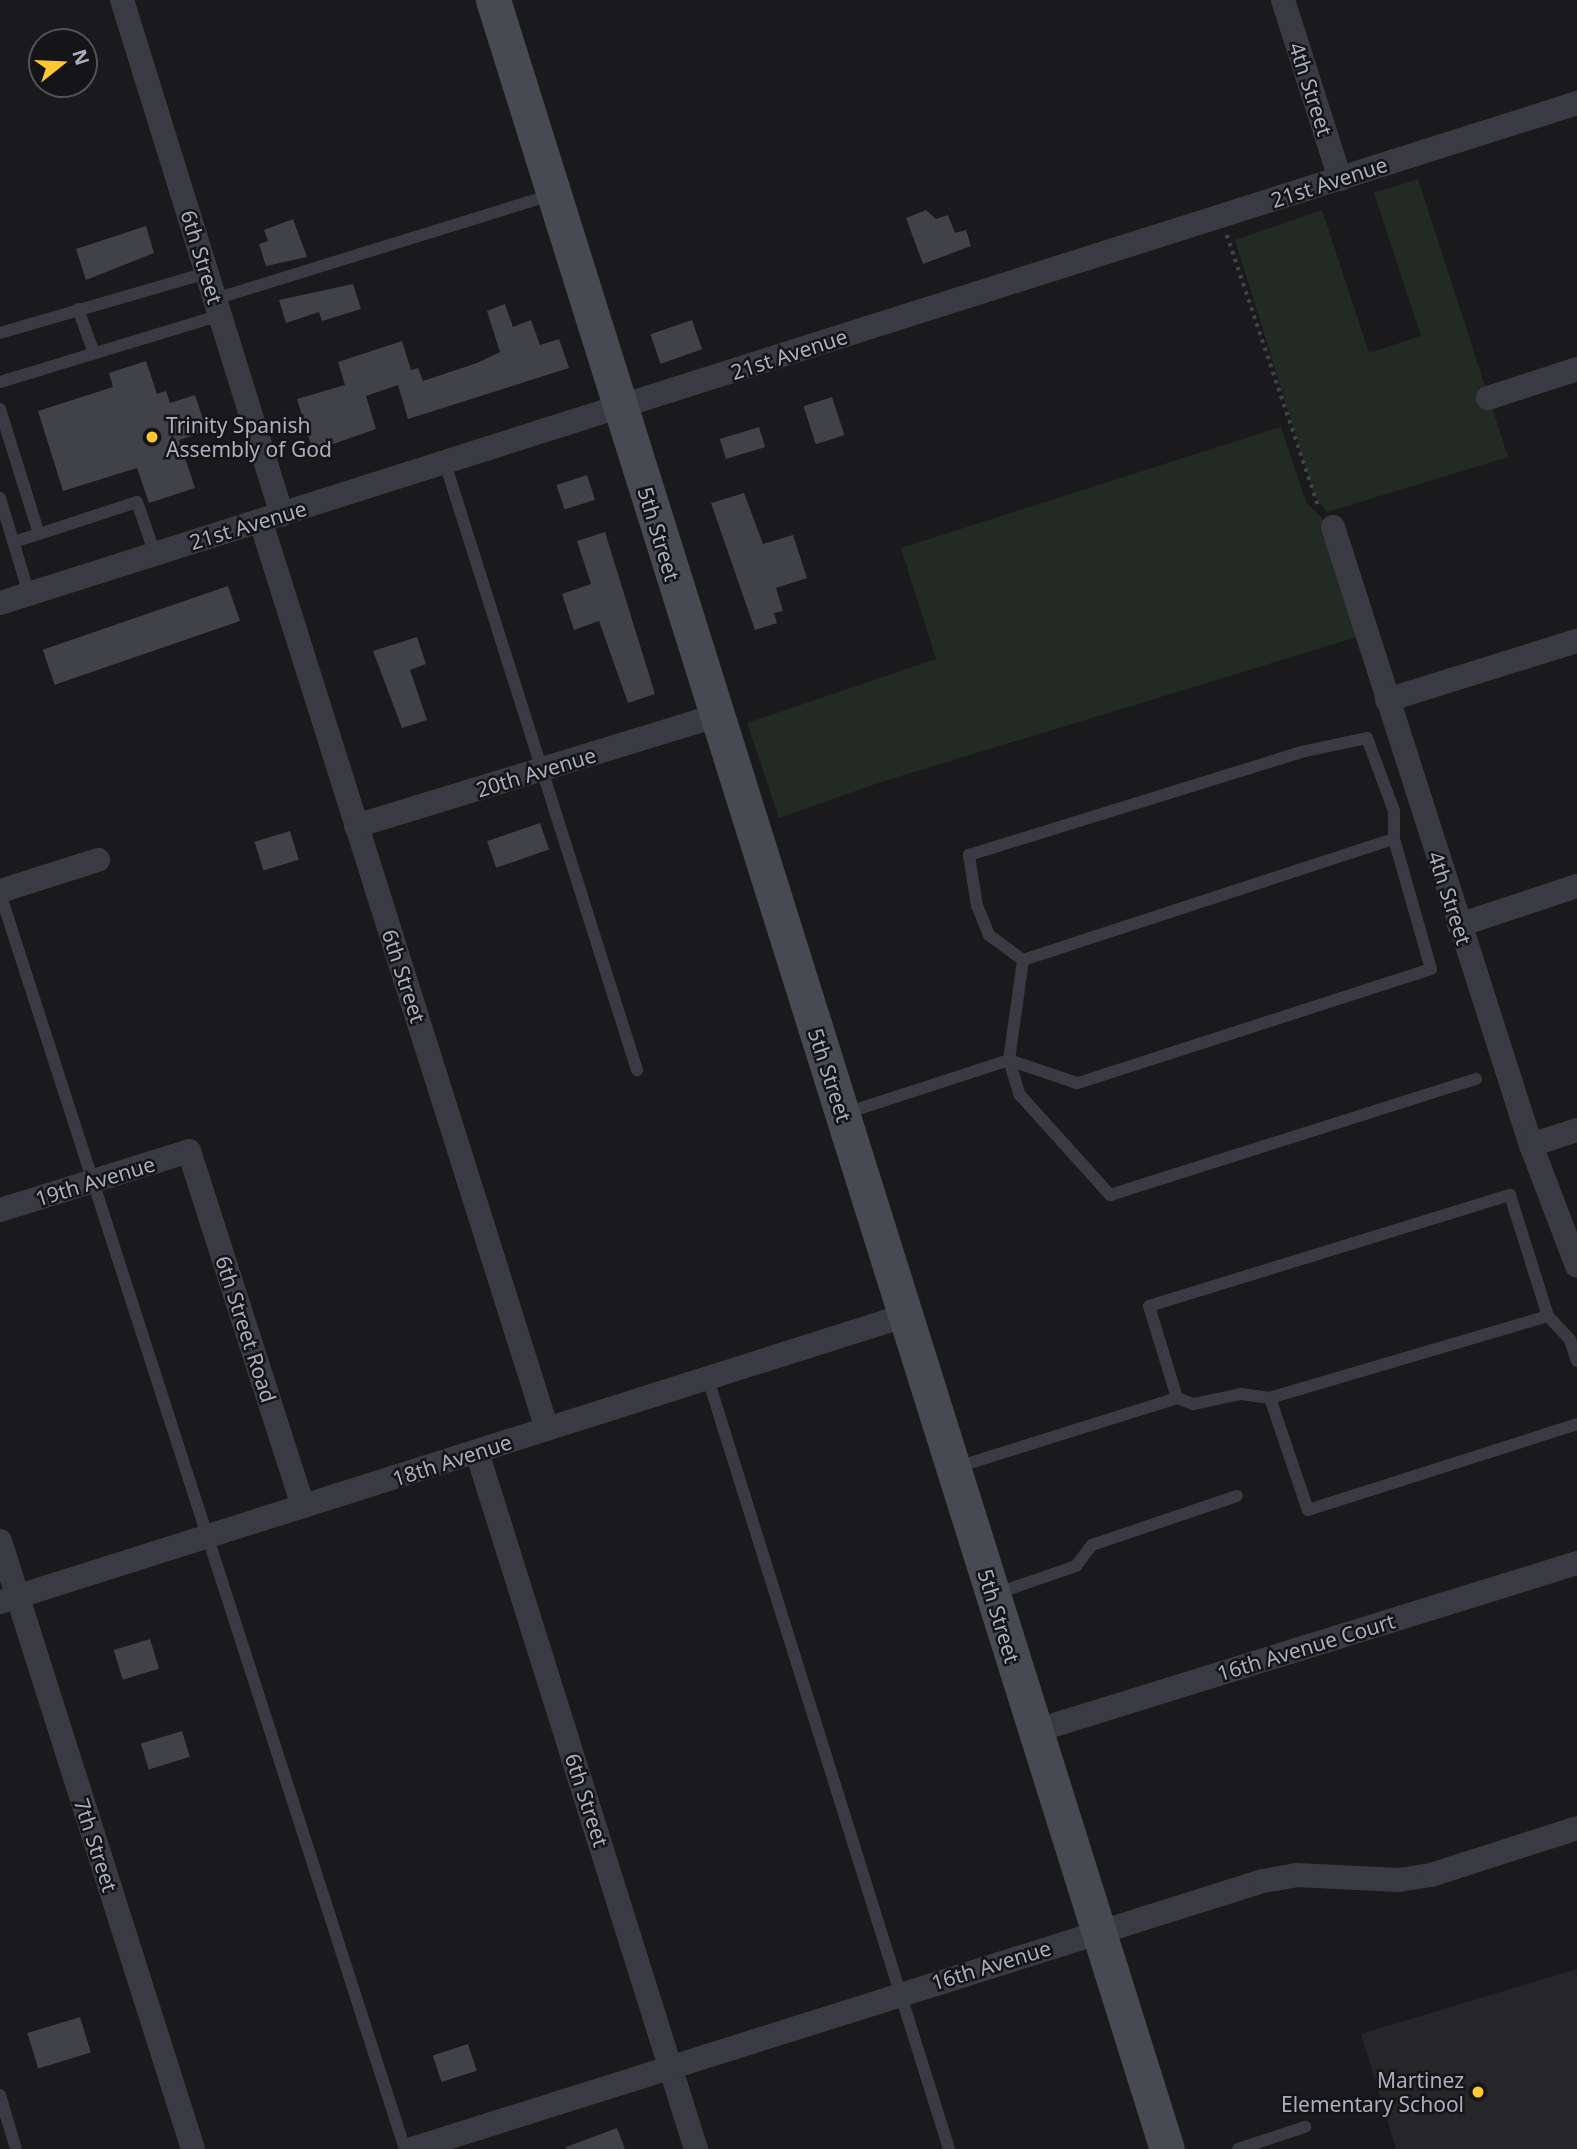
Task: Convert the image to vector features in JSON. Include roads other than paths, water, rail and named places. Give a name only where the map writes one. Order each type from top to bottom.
[{"type":"main road","name":"5th Street","points":[[493,0],[1167,2149]]},
{"type":"street","name":"6th Street","points":[[122,0],[217,307],[271,518],[356,826],[547,1429]]},
{"type":"street","name":"4th Street","points":[[1283,0],[1340,179]]},
{"type":"street","name":"21st Avenue","points":[[0,603],[1577,103]]},
{"type":"street","points":[[1488,398],[1577,369]]},
{"type":"street","name":"4th Street","points":[[1332,527],[1531,1145],[1577,1266]]},
{"type":"street","points":[[1387,700],[1577,641]]},
{"type":"street","name":"20th Avenue","points":[[356,826],[716,716]]},
{"type":"street","points":[[0,892],[98,860]]},
{"type":"street","points":[[1459,925],[1577,886]]},
{"type":"street","points":[[1531,1145],[1577,1130]]},
{"type":"street","name":"19th Avenue","points":[[0,1210],[189,1151]]},
{"type":"street","name":"6th Street Road","points":[[189,1151],[303,1506]]},
{"type":"street","name":"18th Avenue","points":[[9,1599],[904,1316]]},
{"type":"street","name":"6th Street","points":[[477,1452],[696,2149]]},
{"type":"street","name":"7th Street","points":[[0,1541],[9,1599],[193,2149]]},
{"type":"street","name":"16th Avenue Court","points":[[1035,1731],[1577,1563]]},
{"type":"street","name":"16th Avenue","points":[[412,2149],[671,2064],[1263,1881],[1296,1875],[1399,1880],[1431,1875],[1577,1828]]},
{"type":"lane","points":[[0,382],[94,353],[217,307],[554,194]]},
{"type":"lane","points":[[0,333],[207,273]]},
{"type":"lane","points":[[78,309],[94,353]]},
{"type":"lane","points":[[0,410],[39,534]]},
{"type":"lane","points":[[445,463],[637,1070]]},
{"type":"lane","points":[[0,498],[29,593]]},
{"type":"lane","points":[[13,542],[137,502],[155,554]]},
{"type":"lane","points":[[842,1115],[1009,1060],[1077,1083],[1431,969],[1394,839],[1394,811],[1367,738],[1301,752],[969,855],[989,935],[1023,960]]},
{"type":"lane","points":[[1023,960],[1394,839]]},
{"type":"lane","points":[[0,892],[210,1536],[405,2149]]},
{"type":"lane","points":[[1023,960],[1009,1060],[1020,1095],[1110,1195],[1476,1079]]},
{"type":"lane","points":[[1177,1398],[1149,1306],[1510,1195],[1548,1316],[1570,1340],[1577,1361]]},
{"type":"lane","points":[[952,1468],[1177,1398],[1193,1404],[1241,1394],[1270,1398],[1548,1316]]},
{"type":"lane","points":[[708,1379],[949,2149]]},
{"type":"lane","points":[[1270,1398],[1308,1510],[1577,1424]]},
{"type":"lane","points":[[993,1594],[1076,1566],[1092,1545],[1237,1496]]},
{"type":"lane","points":[[0,2095],[16,2149]]},
{"type":"lane","points":[[1238,2149],[1305,2127]]},
{"type":"place","name":"Trinity Spanish Assembly of God","points":[[152,437]]},
{"type":"place","name":"Martinez Elementary School","points":[[1478,2092]]}]
